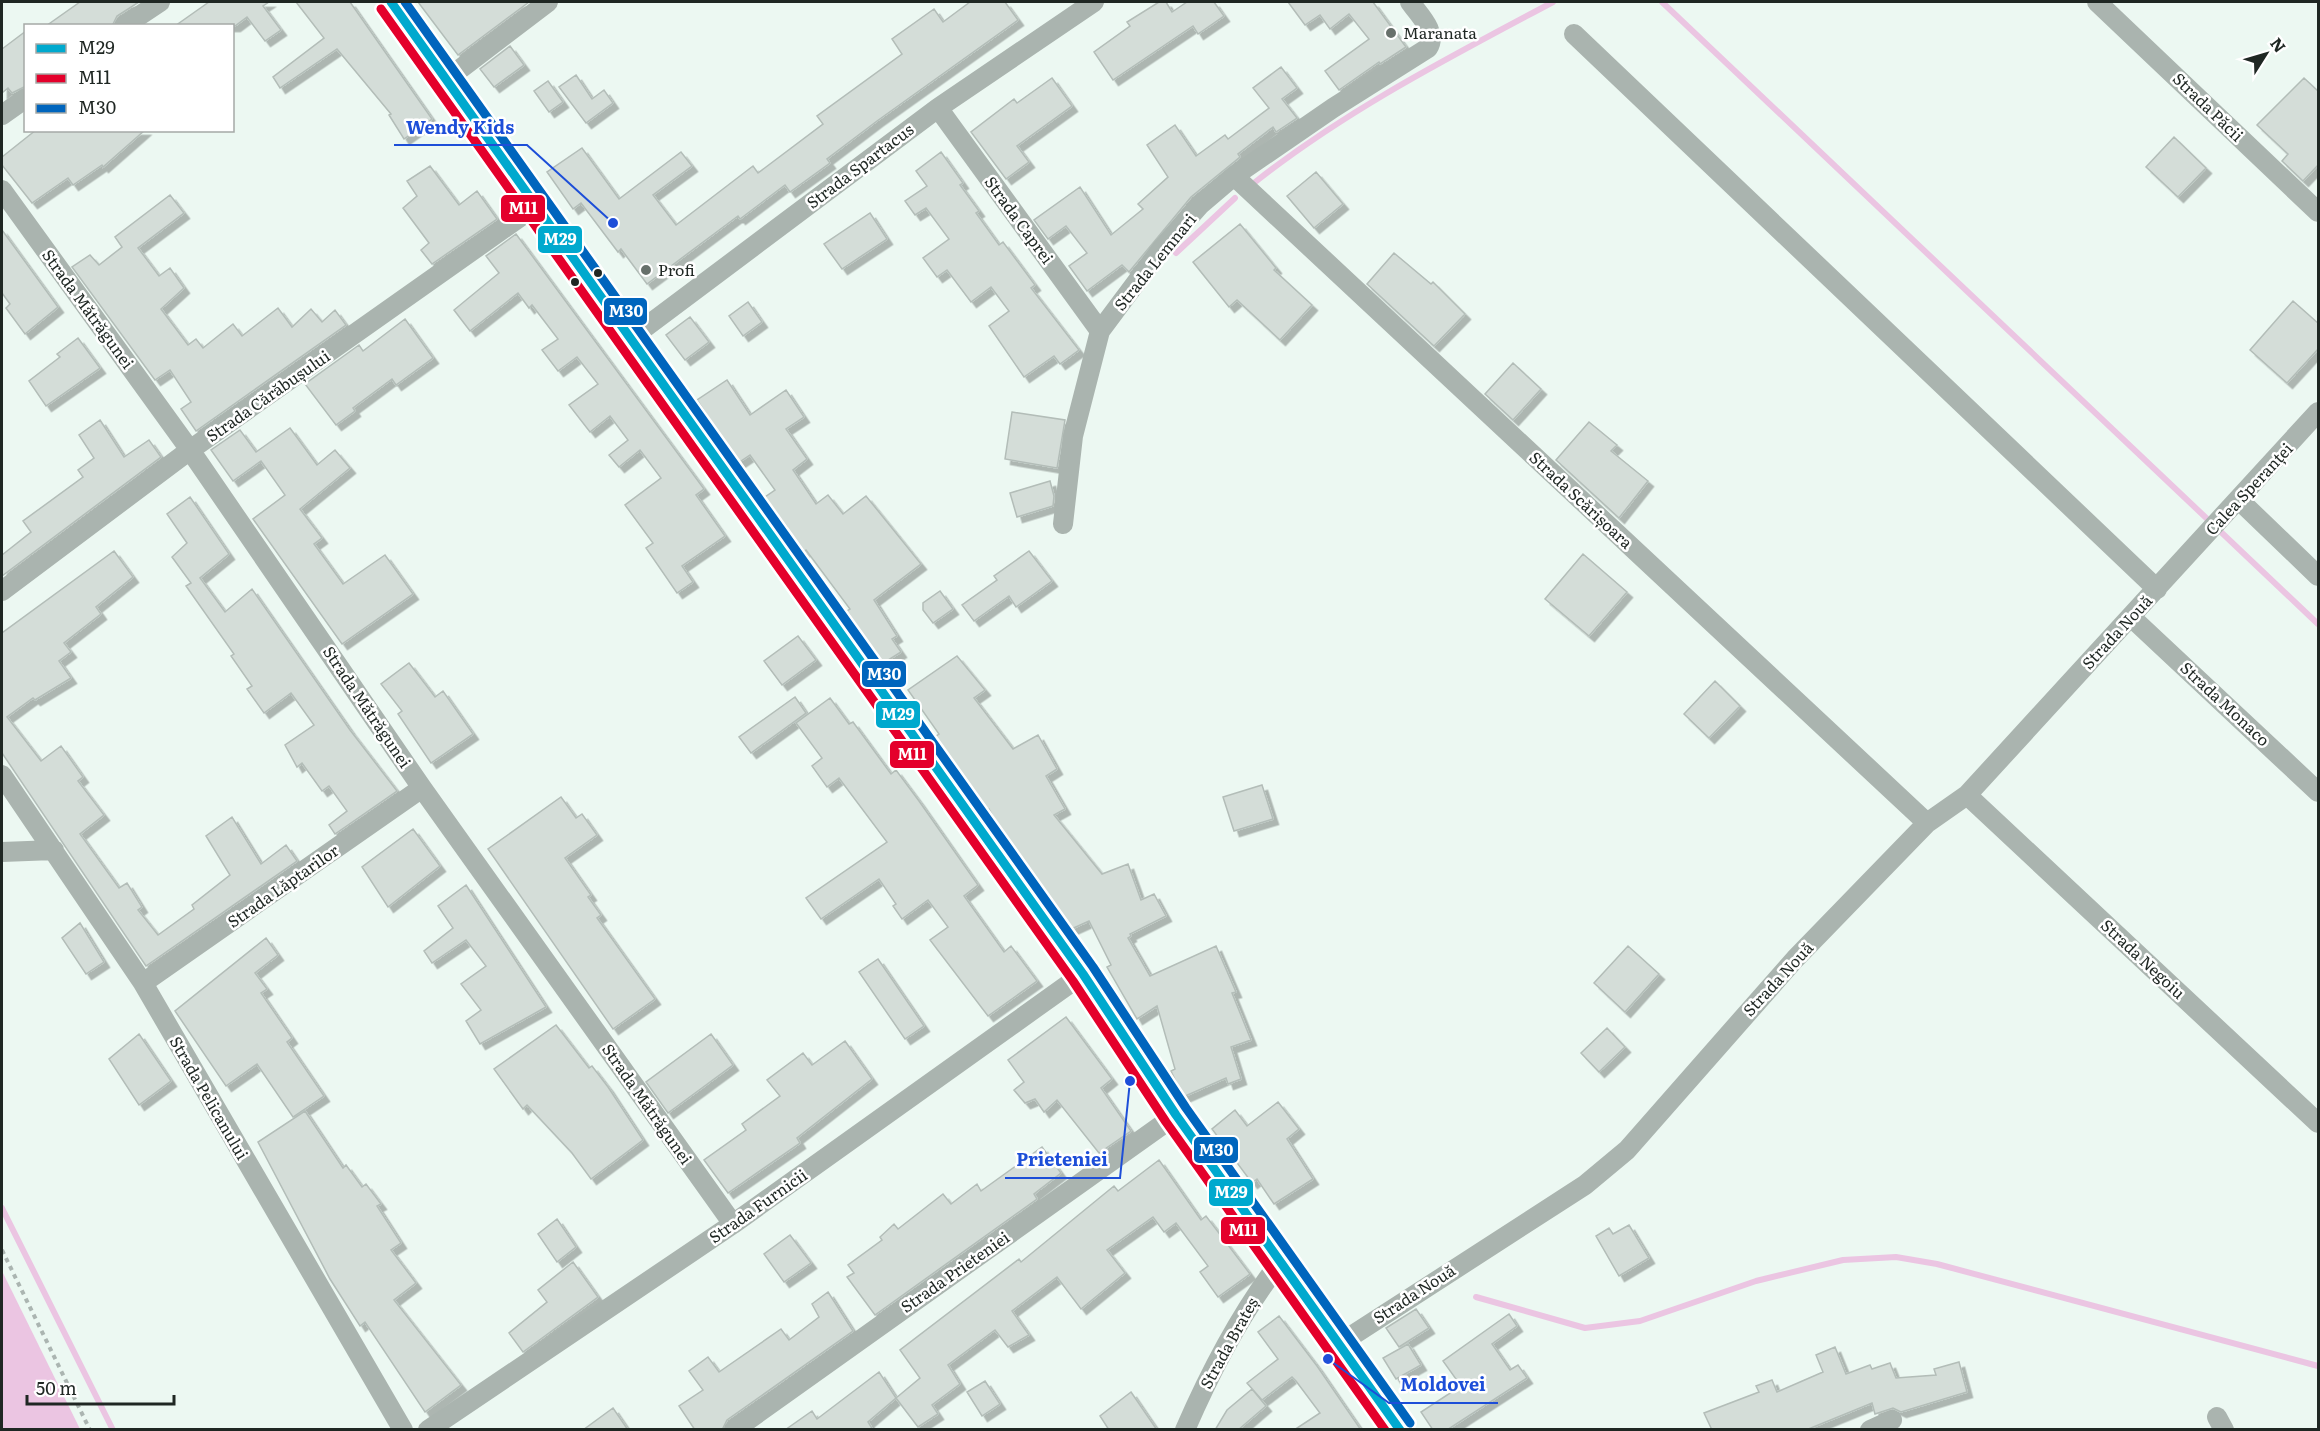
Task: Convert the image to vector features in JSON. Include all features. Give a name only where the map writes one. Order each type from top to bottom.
[{"type":"street","points":[[127,24],[160,2]]},
{"type":"street","points":[[391,2],[1083,974],[1176,1115],[1400,1430]]},
{"type":"street","points":[[447,79],[548,2]]},
{"type":"street","name":"Strada Spartacus","points":[[632,339],[938,108],[1094,2]]},
{"type":"street","name":"Strada Lemnari","points":[[1063,524],[1073,436],[1100,331],[1162,248],[1200,205],[1234,176],[1333,108],[1428,48],[1432,42],[1431,34],[1410,2]]},
{"type":"street","name":"Strada Păcii","points":[[2097,2],[2319,213]]},
{"type":"street","points":[[1574,34],[2157,589]]},
{"type":"street","points":[[2,116],[24,100]]},
{"type":"street","name":"Strada Caprei","points":[[938,108],[1100,331]]},
{"type":"street","name":"Strada Scărișoara","points":[[1234,176],[1927,823]]},
{"type":"street","name":"Strada Mătrăgunei","points":[[2,190],[190,450],[422,788],[733,1224]]},
{"type":"street","name":"Strada Cărăbușului","points":[[2,591],[190,450],[537,205]]},
{"type":"street","name":"Calea Speranței","points":[[2179,566],[2319,412]]},
{"type":"street","points":[[2239,500],[2319,576]]},
{"type":"street","name":"Strada Nouă","points":[[1339,1344],[1585,1185],[1627,1150],[1795,959],[1927,823],[1967,795],[2179,566]]},
{"type":"street","name":"Strada Monaco","points":[[2131,616],[2319,792]]},
{"type":"street","name":"Strada Pelicanului","points":[[2,775],[143,983],[403,1430]]},
{"type":"street","name":"Strada Lăptarilor","points":[[143,983],[422,788]]},
{"type":"street","name":"Strada Negoiu","points":[[1967,795],[2319,1123]]},
{"type":"street","points":[[2,852],[54,850]]},
{"type":"street","name":"Strada Furnicii","points":[[428,1430],[733,1224],[1083,974]]},
{"type":"street","name":"Strada Prieteniei","points":[[734,1430],[1176,1115]]},
{"type":"street","name":"Strada Brateș","points":[[1185,1430],[1248,1305],[1281,1261]]},
{"type":"street","points":[[1870,1430],[1892,1420]]},
{"type":"path","points":[[2,1250],[90,1430]]},
{"type":"shaded area","points":[[2,1271],[80,1429],[2,1429]]},
{"type":"building","points":[[80,2],[139,2],[117,16],[113,24],[49,24]]},
{"type":"building","points":[[209,2],[269,2],[263,6],[281,30],[265,41],[247,17],[235,26],[234,24],[178,24]]},
{"type":"building","points":[[296,2],[350,2],[432,119],[404,139],[389,115],[391,114],[337,49],[280,88],[273,77],[324,38]]},
{"type":"building","points":[[418,2],[529,2],[458,55]]},
{"type":"building","points":[[970,2],[1005,2],[1018,20],[877,121],[827,159],[830,163],[790,192],[785,185],[740,219],[738,216],[647,284],[621,249],[618,252],[581,203],[573,209],[547,172],[582,148],[619,199],[681,152],[692,166],[653,195],[676,225],[753,166],[758,173],[823,124],[817,116],[902,54],[892,39],[934,9],[943,22]]},
{"type":"building","points":[[1159,2],[1166,2],[1172,12],[1187,2],[1214,2],[1224,16],[1198,34],[1193,26],[1113,80],[1094,52],[1130,26],[1127,22]]},
{"type":"building","points":[[1288,2],[1373,2],[1406,47],[1380,64],[1379,62],[1339,90],[1325,71],[1369,39],[1349,14],[1330,29],[1320,15],[1305,25]]},
{"type":"building","points":[[24,32],[24,87],[12,93],[8,88],[2,93],[2,49]]},
{"type":"building","points":[[510,46],[524,65],[494,87],[480,69]]},
{"type":"building","points":[[1281,67],[1297,88],[1282,99],[1297,118],[1276,132],[1273,127],[1238,154],[1240,157],[1191,197],[1129,272],[1122,265],[1087,291],[1069,266],[1087,253],[1066,226],[1048,239],[1034,220],[1080,187],[1111,235],[1143,209],[1138,204],[1168,177],[1147,145],[1175,125],[1196,156],[1225,135],[1228,139],[1269,108],[1253,88]]},
{"type":"building","points":[[576,75],[592,99],[604,90],[613,103],[586,123],[559,87]]},
{"type":"building","points":[[1052,78],[1072,106],[1017,146],[1029,162],[1006,179],[971,132],[1014,99],[1017,103]]},
{"type":"building","points":[[2304,78],[2319,92],[2319,164],[2303,181],[2282,161],[2288,154],[2257,125]]},
{"type":"building","points":[[548,81],[563,102],[549,112],[534,91]]},
{"type":"building","points":[[33,132],[143,132],[103,167],[102,165],[73,185],[68,178],[32,203],[2,165],[2,157]]},
{"type":"building","points":[[2174,137],[2206,168],[2178,197],[2146,167]]},
{"type":"building","points":[[941,152],[963,183],[960,185],[979,211],[976,213],[999,245],[1003,242],[1035,285],[1031,288],[1079,350],[1060,364],[1054,356],[1024,377],[989,326],[1009,311],[991,287],[971,302],[947,270],[937,277],[923,258],[949,239],[926,208],[915,215],[905,201],[927,186],[916,171]]},
{"type":"building","points":[[430,166],[459,205],[477,191],[497,219],[432,264],[421,250],[429,243],[403,208],[417,196],[407,181]]},
{"type":"building","points":[[1316,172],[1343,204],[1314,228],[1287,196]]},
{"type":"building","points":[[170,195],[184,213],[138,248],[159,276],[170,268],[184,288],[161,309],[188,345],[196,339],[203,348],[233,324],[242,336],[278,308],[292,327],[311,309],[322,322],[335,310],[346,325],[196,431],[181,409],[191,402],[170,370],[155,380],[72,267],[90,255],[99,265],[122,247],[115,237]]},
{"type":"building","points":[[870,213],[887,239],[842,269],[824,244]]},
{"type":"building","points":[[1240,224],[1276,268],[1274,270],[1312,305],[1280,340],[1237,300],[1229,307],[1193,262]]},
{"type":"building","points":[[2,230],[58,307],[25,334],[6,308],[10,304],[2,293]]},
{"type":"building","points":[[516,234],[704,489],[696,495],[725,536],[682,566],[693,582],[677,593],[646,548],[653,543],[625,505],[661,478],[640,450],[619,467],[609,455],[628,440],[610,416],[590,432],[569,405],[598,384],[577,357],[558,371],[542,350],[558,339],[532,305],[529,308],[518,293],[470,331],[454,310],[499,273],[486,256]]},
{"type":"building","points":[[1394,253],[1431,284],[1433,282],[1465,314],[1434,346],[1367,284]]},
{"type":"building","points":[[2293,301],[2319,324],[2319,348],[2287,383],[2250,350]]},
{"type":"building","points":[[748,302],[762,322],[743,336],[729,316]]},
{"type":"building","points":[[690,317],[709,342],[685,360],[666,335]]},
{"type":"building","points":[[405,319],[433,358],[396,385],[392,379],[353,408],[355,411],[336,425],[305,384],[359,345],[363,351]]},
{"type":"building","points":[[78,338],[100,368],[46,406],[29,381],[60,357],[57,354]]},
{"type":"building","points":[[1513,363],[1541,389],[1513,420],[1485,394]]},
{"type":"building","points":[[727,380],[750,415],[786,390],[804,417],[786,429],[807,459],[793,470],[816,504],[828,495],[843,514],[866,496],[921,564],[874,600],[897,636],[892,639],[901,652],[882,664],[847,611],[850,609],[806,550],[802,553],[784,529],[787,527],[765,497],[775,490],[750,455],[738,463],[697,400]]},
{"type":"building","points":[[1012,412],[1065,420],[1057,468],[1005,459]]},
{"type":"building","points":[[100,420],[124,457],[149,440],[161,457],[2,576],[2,555],[31,532],[23,521],[83,477],[78,470],[94,458],[79,435]]},
{"type":"building","points":[[1589,422],[1617,445],[1611,451],[1648,481],[1619,518],[1556,460]]},
{"type":"building","points":[[290,428],[317,465],[335,450],[350,468],[300,509],[322,538],[314,544],[343,584],[385,555],[413,594],[342,644],[253,519],[285,495],[261,461],[233,481],[211,450],[240,430],[256,452]]},
{"type":"building","points":[[1050,481],[1054,496],[1053,506],[1017,517],[1010,493]]},
{"type":"building","points":[[190,497],[229,554],[200,578],[225,612],[252,589],[350,730],[397,791],[335,834],[329,825],[347,811],[329,786],[322,791],[302,763],[297,767],[285,745],[314,725],[291,693],[264,713],[247,689],[252,686],[231,656],[234,654],[186,586],[191,583],[172,557],[187,543],[167,514]]},
{"type":"building","points":[[114,551],[133,577],[96,607],[101,614],[64,643],[71,652],[59,661],[71,678],[35,700],[33,698],[7,717],[41,761],[61,746],[83,777],[78,781],[104,815],[80,834],[119,888],[127,883],[142,907],[138,910],[158,935],[194,909],[192,905],[230,875],[206,836],[232,817],[261,864],[286,845],[297,861],[146,966],[2,753],[2,633]]},
{"type":"building","points":[[1029,551],[1052,581],[1016,607],[1009,596],[974,621],[962,605],[997,580],[994,576]]},
{"type":"building","points":[[1583,554],[1627,592],[1589,636],[1545,599]]},
{"type":"building","points":[[940,591],[953,609],[933,623],[923,610],[923,603]]},
{"type":"building","points":[[798,636],[816,660],[782,685],[764,661]]},
{"type":"building","points":[[957,656],[985,690],[974,698],[1013,749],[1038,735],[1057,769],[1046,776],[1065,809],[1054,815],[1102,874],[1128,864],[1141,900],[1154,894],[1166,916],[1130,934],[1128,938],[1150,976],[1216,946],[1236,992],[1232,993],[1251,1040],[1231,1047],[1241,1079],[1228,1084],[1226,1078],[1183,1097],[1171,1071],[1175,1069],[1157,1006],[1137,1019],[1107,967],[1111,965],[1089,921],[1067,931],[1051,899],[1012,852],[989,809],[983,813],[932,739],[939,734],[908,690]]},
{"type":"building","points":[[409,663],[435,697],[443,691],[473,734],[431,763],[398,714],[402,711],[381,684]]},
{"type":"building","points":[[1715,681],[1740,706],[1709,738],[1684,714]]},
{"type":"building","points":[[795,697],[806,713],[751,753],[739,737]]},
{"type":"building","points":[[830,698],[849,724],[853,722],[891,774],[896,770],[919,801],[978,885],[964,896],[1004,952],[1011,946],[1037,981],[988,1016],[930,940],[948,927],[928,900],[902,919],[893,906],[896,904],[879,879],[821,919],[806,898],[887,842],[839,778],[827,787],[812,766],[822,758],[796,723]]},
{"type":"building","points":[[1262,785],[1273,819],[1234,831],[1223,797]]},
{"type":"building","points":[[561,797],[576,818],[582,814],[597,835],[565,858],[591,895],[588,897],[601,915],[597,918],[655,999],[613,1029],[488,849]]},
{"type":"building","points":[[413,829],[440,866],[388,907],[362,867]]},
{"type":"building","points":[[466,885],[546,1007],[480,1044],[466,1021],[481,1010],[461,984],[486,966],[466,940],[432,963],[424,951],[453,928],[438,906]]},
{"type":"building","points":[[80,923],[104,962],[86,974],[62,938]]},
{"type":"building","points":[[266,938],[278,955],[255,973],[267,989],[261,993],[292,1038],[287,1042],[324,1096],[293,1117],[257,1064],[226,1086],[175,1011]]},
{"type":"building","points":[[1628,946],[1659,974],[1625,1012],[1594,983]]},
{"type":"building","points":[[878,959],[924,1026],[905,1039],[859,972]]},
{"type":"building","points":[[1066,1017],[1112,1079],[1101,1088],[1131,1131],[1099,1153],[1057,1100],[1044,1112],[1035,1099],[1025,1103],[1014,1090],[1024,1082],[1008,1060]]},
{"type":"building","points":[[556,1025],[589,1068],[592,1066],[608,1087],[643,1140],[591,1179],[572,1153],[527,1105],[523,1109],[494,1069]]},
{"type":"building","points":[[1607,1028],[1625,1047],[1599,1072],[1581,1053]]},
{"type":"building","points":[[139,1034],[171,1081],[139,1105],[109,1059]]},
{"type":"building","points":[[711,1034],[733,1065],[668,1113],[646,1082]]},
{"type":"building","points":[[845,1041],[872,1079],[797,1138],[800,1143],[728,1193],[704,1160],[746,1130],[742,1124],[780,1096],[767,1080],[803,1053],[812,1065]]},
{"type":"building","points":[[1278,1102],[1299,1129],[1287,1139],[1313,1179],[1274,1204],[1257,1179],[1252,1183],[1212,1129],[1235,1110],[1247,1126]]},
{"type":"building","points":[[305,1111],[343,1168],[346,1165],[362,1187],[366,1184],[381,1204],[377,1206],[401,1243],[391,1250],[416,1283],[394,1300],[461,1385],[425,1412],[365,1322],[360,1326],[330,1279],[258,1142]]},
{"type":"building","points":[[1042,1147],[1061,1173],[1034,1194],[1037,1199],[875,1315],[847,1277],[854,1273],[848,1265],[882,1240],[880,1237],[894,1224],[898,1229],[943,1194],[951,1204],[977,1184],[981,1191]]},
{"type":"building","points":[[1159,1160],[1201,1220],[1206,1216],[1250,1274],[1218,1297],[1200,1272],[1208,1266],[1176,1223],[1164,1232],[1153,1217],[1107,1250],[1125,1273],[1081,1309],[1057,1277],[1012,1311],[1029,1335],[1008,1347],[995,1330],[948,1365],[960,1384],[932,1405],[938,1414],[918,1427],[896,1398],[920,1378],[900,1350],[1019,1259],[1021,1262],[1114,1186],[1118,1191]]},
{"type":"building","points":[[557,1219],[576,1247],[557,1262],[538,1234]]},
{"type":"building","points":[[1629,1225],[1649,1258],[1619,1276],[1596,1236],[1609,1228],[1613,1234]]},
{"type":"building","points":[[790,1235],[811,1263],[784,1282],[764,1254]]},
{"type":"building","points":[[573,1262],[598,1297],[523,1352],[509,1333],[547,1302],[538,1290]]},
{"type":"building","points":[[828,1292],[853,1331],[727,1420],[722,1430],[695,1430],[679,1406],[703,1390],[689,1371],[708,1357],[719,1372],[781,1329],[789,1340],[819,1317],[812,1304]]},
{"type":"building","points":[[1416,1309],[1429,1328],[1399,1347],[1386,1328]]},
{"type":"building","points":[[1509,1314],[1517,1326],[1492,1344],[1510,1370],[1518,1365],[1527,1378],[1447,1430],[1433,1430],[1421,1412],[1461,1386],[1443,1361]]},
{"type":"building","points":[[1279,1316],[1361,1430],[1294,1430],[1320,1413],[1292,1377],[1262,1400],[1247,1383],[1278,1359],[1258,1332]]},
{"type":"building","points":[[1408,1344],[1421,1365],[1396,1379],[1383,1358]]},
{"type":"building","points":[[1835,1347],[1846,1374],[1870,1365],[1872,1369],[1890,1363],[1896,1378],[1936,1375],[1934,1369],[1959,1362],[1967,1392],[1901,1412],[1893,1408],[1875,1414],[1872,1403],[1806,1430],[1712,1430],[1704,1413],[1759,1392],[1756,1386],[1772,1380],[1777,1392],[1823,1372],[1816,1355]]},
{"type":"building","points":[[879,1372],[896,1398],[868,1422],[873,1430],[785,1430],[812,1411],[817,1419]]},
{"type":"building","points":[[985,1381],[1000,1404],[982,1416],[967,1392]]},
{"type":"building","points":[[1252,1389],[1266,1406],[1238,1430],[1215,1430],[1227,1410]]},
{"type":"building","points":[[1131,1392],[1157,1430],[1109,1430],[1100,1416]]},
{"type":"building","points":[[613,1408],[628,1430],[583,1430]]},
{"type":"waterway","points":[[1254,183],[1362,108],[1437,64],[1553,2]]},
{"type":"waterway","points":[[1662,2],[2318,624]]},
{"type":"waterway","points":[[1176,253],[1235,198]]},
{"type":"waterway","points":[[2,1208],[113,1430]]},
{"type":"waterway","points":[[1476,1297],[1585,1328],[1640,1321],[1756,1281],[1843,1260],[1896,1257],[1937,1264],[2318,1366]]},
{"type":"transit line","name":"M29","points":[[391,2],[1083,974],[1176,1115],[1400,1430]]},
{"type":"transit line","name":"M30","points":[[405,2],[1093,967],[1186,1108],[1410,1423]]},
{"type":"transit line","name":"M11","points":[[381,9],[1073,981],[1166,1122],[1385,1430]]},
{"type":"place","name":"Maranata","points":[[1391,33]]},
{"type":"place","name":"Wendy Kids","points":[[613,223]]},
{"type":"place","name":"Profi","points":[[646,270]]},
{"type":"place","name":"Prieteniei","points":[[1130,1081]]},
{"type":"place","name":"Moldovei","points":[[1328,1359]]}]
